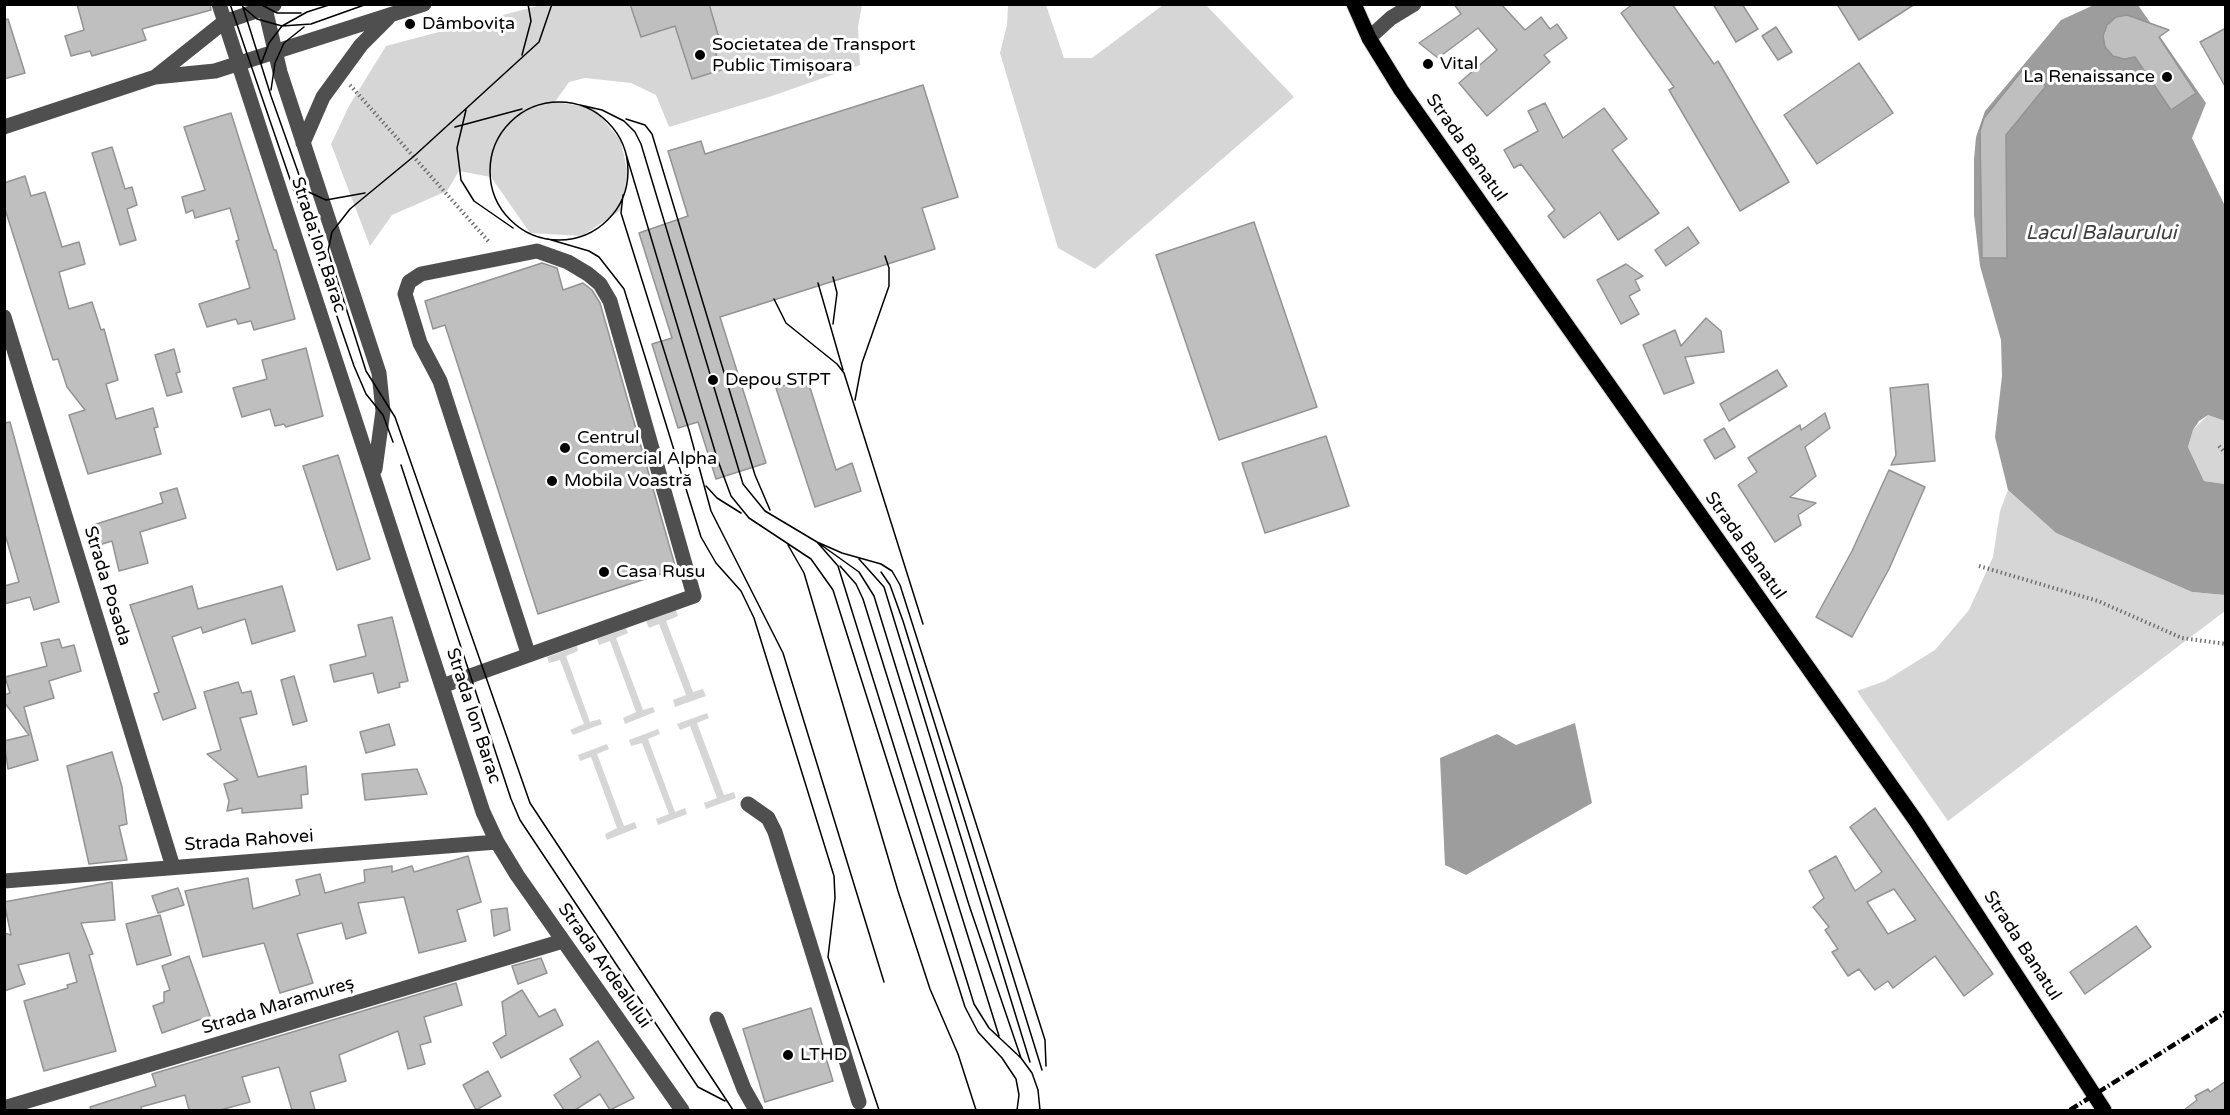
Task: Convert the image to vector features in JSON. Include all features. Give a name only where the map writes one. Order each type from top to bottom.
[{"type":"main road","name":"Strada Banatul","points":[[1354,4],[1369,38],[1401,90],[1916,821],[2104,1110]]},
{"type":"street","name":"Strada Ion Barac","points":[[219,4],[483,812],[497,843]]},
{"type":"street","points":[[4,127],[155,77],[215,71],[424,4]]},
{"type":"street","points":[[1369,38],[1391,18],[1414,4]]},
{"type":"street","name":"Strada Ion Barac","points":[[268,6],[275,52],[379,373],[383,415],[375,462],[381,498]]},
{"type":"street","points":[[155,77],[224,22],[268,6]]},
{"type":"street","points":[[303,143],[329,88],[360,45],[391,15]]},
{"type":"street","points":[[442,686],[528,653],[694,596],[610,301],[600,285],[588,274],[545,252],[537,251],[420,274],[409,282],[405,294],[420,343],[440,381],[528,653]]},
{"type":"street","name":"Strada Posada","points":[[4,317],[173,867]]},
{"type":"street","points":[[748,804],[768,818],[775,832],[858,1102]]},
{"type":"street","name":"Strada Rahovei","points":[[4,881],[497,843]]},
{"type":"street","name":"Strada Ardealului","points":[[497,843],[682,1110]]},
{"type":"street","name":"Strada Maramureș","points":[[4,1108],[563,941]]},
{"type":"street","points":[[717,1019],[744,1089],[756,1110]]},
{"type":"path","points":[[348,82],[447,190],[503,258]]},
{"type":"path","points":[[2219,446],[2226,454]]},
{"type":"path","points":[[1979,566],[2098,601],[2182,638],[2226,644]]},
{"type":"shaded area","points":[[541,5],[862,5],[858,27],[860,65],[772,96],[669,127],[656,95],[631,83],[585,78],[569,82],[555,102],[594,108],[621,141],[628,174],[621,210],[582,236],[530,233],[491,177],[459,171],[447,191],[392,215],[370,246],[331,144],[349,106],[386,46]]},
{"type":"shaded area","points":[[1008,5],[1046,5],[1064,58],[1092,58],[1163,5],[1206,5],[1294,97],[1095,269],[1058,248],[1000,53],[1007,25]]},
{"type":"shaded area","points":[[2208,415],[2225,421],[2225,484],[2204,481],[2188,447],[2193,430]]},
{"type":"shaded area","points":[[2008,490],[2056,533],[2192,592],[2225,595],[2225,611],[1948,821],[1857,691],[1885,681],[1935,650],[1969,610],[1993,557],[2000,511]]},
{"type":"shaded area","points":[[676,610],[678,616],[666,621],[693,692],[703,689],[706,696],[675,707],[673,700],[686,695],[659,624],[649,628],[646,621]]},
{"type":"shaded area","points":[[626,628],[628,633],[616,638],[643,710],[653,707],[655,712],[625,724],[623,718],[636,712],[610,641],[599,645],[597,639]]},
{"type":"shaded area","points":[[577,646],[578,651],[566,656],[590,722],[600,719],[602,724],[573,735],[570,730],[584,724],[560,660],[549,663],[547,657]]},
{"type":"shaded area","points":[[707,713],[709,718],[697,723],[724,795],[734,792],[736,798],[706,809],[704,803],[717,798],[690,726],[680,730],[677,724]]},
{"type":"shaded area","points":[[658,729],[660,734],[648,739],[675,812],[685,808],[687,814],[658,825],[656,819],[669,814],[642,743],[631,746],[629,740]]},
{"type":"shaded area","points":[[607,744],[609,749],[597,754],[624,826],[635,822],[637,828],[607,840],[605,834],[617,828],[591,757],[580,761],[578,755]]},
{"type":"water","name":"Lacul Balaurului","points":[[2096,4],[2138,5],[2206,103],[2192,138],[2225,206],[2225,421],[2208,415],[2199,421],[2193,430],[2188,447],[2204,481],[2225,484],[2225,595],[2192,592],[2056,533],[2008,490],[1995,437],[2002,376],[2001,340],[1980,266],[1974,215],[1976,137],[1985,111],[2061,20]]},
{"type":"water","points":[[1575,723],[1592,803],[1466,875],[1445,865],[1440,758],[1497,734],[1516,745]]},
{"type":"building","points":[[77,4],[210,4],[211,10],[142,29],[146,40],[92,56],[90,51],[71,56],[65,36],[84,30]]},
{"type":"building","name":"Societatea de Transport Public Timișoara","points":[[630,4],[709,4],[719,38],[712,41],[721,70],[692,79],[675,26],[641,37]]},
{"type":"building","points":[[1454,4],[1501,4],[1525,30],[1541,17],[1550,29],[1557,24],[1567,38],[1544,55],[1550,62],[1487,116],[1459,83],[1497,50],[1478,28],[1438,58],[1419,43],[1461,14]]},
{"type":"building","points":[[1633,4],[1672,4],[1714,64],[1718,61],[1789,182],[1740,211],[1669,90],[1674,87],[1621,13]]},
{"type":"building","points":[[1713,4],[1742,4],[1758,29],[1736,42]]},
{"type":"building","points":[[1837,4],[1915,4],[1859,40]]},
{"type":"building","points":[[2127,15],[2169,30],[2159,37],[2196,93],[2171,110],[2135,57],[2124,59],[2113,56],[2105,47],[2103,36],[2107,25],[2116,17]]},
{"type":"building","points":[[8,19],[25,73],[4,79],[4,20]]},
{"type":"building","points":[[1776,27],[1792,52],[1778,60],[1762,36]]},
{"type":"building","points":[[2226,28],[2226,88],[2200,42]]},
{"type":"building","points":[[1859,63],[1893,113],[1817,164],[1784,115]]},
{"type":"building","points":[[2024,68],[2046,86],[2006,135],[2007,258],[1982,258],[1980,131],[1984,118]]},
{"type":"building","points":[[923,85],[958,197],[922,208],[935,249],[720,317],[766,463],[716,479],[698,422],[678,428],[652,344],[672,338],[639,233],[688,216],[668,151],[701,141],[705,154]]},
{"type":"building","points":[[1545,103],[1563,138],[1604,108],[1627,139],[1612,150],[1659,213],[1618,240],[1600,212],[1564,238],[1548,216],[1555,210],[1521,164],[1514,168],[1504,150],[1538,131],[1528,111]]},
{"type":"building","points":[[231,113],[274,250],[276,250],[295,319],[254,330],[251,321],[238,324],[236,319],[207,327],[199,304],[250,288],[236,241],[239,240],[230,208],[195,218],[193,210],[186,213],[182,197],[205,190],[184,127]]},
{"type":"building","points":[[112,147],[125,189],[132,187],[137,205],[127,209],[136,240],[120,245],[92,153]]},
{"type":"building","points":[[25,176],[31,196],[45,192],[62,247],[79,242],[85,264],[59,272],[69,309],[92,302],[101,330],[104,329],[118,380],[106,384],[116,419],[153,408],[158,427],[154,428],[161,454],[88,474],[69,415],[85,410],[67,387],[58,359],[53,360],[4,206],[4,183]]},
{"type":"building","points":[[1254,222],[1317,407],[1219,440],[1156,255]]},
{"type":"building","points":[[1688,227],[1699,243],[1666,266],[1655,250]]},
{"type":"building","name":"Centrul Comercial Alpha","points":[[542,263],[557,268],[563,290],[583,283],[592,290],[600,303],[676,569],[538,614],[445,325],[433,329],[425,301]]},
{"type":"building","points":[[1626,264],[1643,276],[1635,280],[1640,290],[1629,296],[1639,314],[1621,324],[1597,280]]},
{"type":"building","points":[[1706,318],[1721,331],[1724,352],[1685,357],[1694,383],[1664,394],[1643,345],[1675,330],[1681,346]]},
{"type":"building","points":[[306,348],[323,416],[286,427],[284,424],[275,426],[270,409],[242,417],[233,388],[267,379],[262,360]]},
{"type":"building","points":[[174,349],[180,372],[176,373],[182,392],[167,396],[155,355]]},
{"type":"building","points":[[1777,370],[1787,386],[1729,421],[1720,404]]},
{"type":"building","points":[[807,378],[836,470],[852,463],[861,491],[815,507],[776,388]]},
{"type":"building","points":[[1928,384],[1935,461],[1891,465],[1896,455],[1890,388]]},
{"type":"building","points":[[1825,413],[1830,428],[1805,447],[1816,476],[1790,497],[1816,503],[1798,515],[1801,525],[1775,542],[1738,485],[1757,472],[1748,458],[1800,425],[1801,430]]},
{"type":"building","points":[[10,422],[59,602],[34,610],[30,597],[4,604],[4,586],[19,582],[4,531],[4,423]]},
{"type":"building","points":[[1724,428],[1735,447],[1715,459],[1704,440]]},
{"type":"building","points":[[1326,436],[1349,506],[1265,533],[1242,463]]},
{"type":"building","points":[[338,455],[370,559],[337,570],[303,466]]},
{"type":"building","points":[[1889,470],[1925,487],[1889,569],[1852,637],[1816,617],[1852,551]]},
{"type":"building","points":[[177,488],[186,518],[140,532],[148,563],[119,571],[112,541],[99,545],[93,525],[163,503],[160,493]]},
{"type":"building","points":[[192,586],[198,609],[282,586],[295,631],[252,644],[245,619],[203,633],[201,627],[172,637],[196,708],[163,720],[154,694],[159,692],[130,605]]},
{"type":"building","points":[[392,617],[408,681],[399,683],[400,687],[378,693],[373,673],[334,682],[330,665],[366,656],[358,625]]},
{"type":"building","points":[[59,639],[62,648],[74,645],[81,671],[49,681],[54,698],[24,707],[38,760],[8,769],[4,741],[29,735],[4,702],[4,695],[10,693],[5,677],[47,666],[41,643]]},
{"type":"building","points":[[294,676],[307,721],[293,725],[281,680]]},
{"type":"building","points":[[238,682],[242,693],[251,691],[257,714],[240,718],[258,777],[306,766],[308,794],[301,795],[302,808],[242,813],[242,808],[227,811],[229,801],[224,784],[238,780],[207,754],[221,750],[204,692]]},
{"type":"building","points":[[389,724],[395,745],[366,753],[360,732]]},
{"type":"building","points":[[112,752],[122,787],[127,824],[119,826],[127,860],[89,864],[67,766]]},
{"type":"building","points":[[417,769],[427,794],[365,800],[362,774]]},
{"type":"building","points":[[1875,808],[1993,974],[1964,996],[1935,956],[1893,988],[1888,981],[1875,990],[1859,969],[1848,976],[1832,952],[1838,949],[1825,930],[1829,927],[1813,907],[1824,898],[1809,871],[1836,856],[1855,891],[1882,872],[1850,827]],"holes":[[[1894,889],[1916,920],[1888,934],[1867,902]]]},
{"type":"building","points":[[468,856],[481,902],[457,910],[466,941],[419,953],[404,897],[358,903],[366,933],[346,939],[342,923],[297,934],[313,983],[280,993],[264,943],[203,957],[185,891],[248,878],[253,909],[300,895],[296,880],[320,874],[325,893],[365,882],[364,870],[392,866],[392,872],[412,866],[414,872]]},
{"type":"building","points":[[112,882],[115,920],[81,923],[93,954],[89,955],[116,1051],[44,1071],[24,1001],[68,988],[67,985],[77,982],[69,953],[18,965],[25,984],[4,991],[4,933],[11,935],[4,902]]},
{"type":"building","points":[[178,888],[184,905],[158,913],[152,896]]},
{"type":"building","points":[[507,908],[510,930],[494,936],[491,910]]},
{"type":"building","points":[[160,915],[171,955],[137,965],[126,924]]},
{"type":"building","points":[[2136,926],[2151,947],[2085,994],[2070,972]]},
{"type":"building","points":[[189,956],[210,1016],[162,1033],[153,1006],[164,1002],[164,992],[170,990],[162,966]]},
{"type":"building","points":[[541,958],[547,973],[518,984],[512,966]]},
{"type":"building","points":[[456,983],[462,1005],[424,1017],[431,1042],[420,1045],[425,1064],[408,1069],[398,1031],[339,1055],[346,1081],[310,1092],[315,1110],[292,1110],[279,1067],[242,1077],[250,1102],[220,1110],[189,1110],[185,1095],[141,1107],[142,1110],[91,1110],[90,1107],[156,1086],[152,1074]]},
{"type":"building","points":[[522,990],[539,1017],[555,1009],[563,1025],[501,1058],[493,1043],[506,1035],[502,1002]]},
{"type":"building","name":"LTHD","points":[[811,1008],[833,1081],[765,1102],[743,1029]]},
{"type":"building","points":[[598,1041],[634,1098],[610,1110],[600,1094],[575,1110],[564,1110],[554,1095],[581,1077],[570,1059]]},
{"type":"building","points":[[488,1071],[501,1096],[476,1110],[463,1085]]},
{"type":"building","points":[[2226,1081],[2226,1110],[2184,1110],[2197,1100],[2195,1096],[2208,1089],[2210,1092]]},
{"type":"tram line","points":[[230,4],[354,366],[366,394],[383,415],[393,442]]},
{"type":"tram line","points":[[242,4],[271,96],[326,251]]},
{"type":"tram line","points":[[260,4],[277,13],[301,13]]},
{"type":"tram line","points":[[261,64],[269,43],[282,26],[307,12],[332,4]]},
{"type":"tram line","points":[[243,7],[257,19],[282,26],[311,24],[367,4]]},
{"type":"tram line","points":[[522,55],[531,21],[528,4]]},
{"type":"tram line","points":[[552,4],[539,42],[413,157],[350,209],[332,232],[328,251],[366,371],[395,417],[530,803],[733,1110]]},
{"type":"tram line","points":[[271,90],[275,63],[284,43],[304,27]]},
{"type":"tram line","points":[[559,102],[585,107],[608,122],[623,145],[628,171],[623,197],[608,220],[585,235],[559,240],[533,235],[510,220],[495,197],[490,171],[495,145],[510,122],[533,107],[559,102]]},
{"type":"tram line","points":[[580,105],[602,110],[624,121],[635,132],[641,144],[743,484],[765,511],[817,542],[838,566],[974,1004],[989,1028],[1021,1058],[1032,1073],[1038,1090],[1040,1110]]},
{"type":"tram line","points":[[455,127],[522,109]]},
{"type":"tram line","points":[[466,110],[457,148],[461,180],[474,201],[513,228]]},
{"type":"tram line","points":[[626,119],[645,125],[652,134],[755,475],[770,510]]},
{"type":"tram line","points":[[626,154],[717,458],[731,496],[749,518],[811,559],[833,590],[965,1007],[978,1032],[1002,1058],[1016,1079],[1019,1095],[1017,1110]]},
{"type":"tram line","points":[[302,189],[326,200],[365,193]]},
{"type":"tram line","points":[[623,195],[621,213],[689,430],[711,511],[783,653],[884,982]]},
{"type":"tram line","points":[[548,239],[589,251],[599,257],[624,289],[701,537],[716,563],[741,591],[754,618],[834,876],[835,898],[828,957],[879,1110]]},
{"type":"tram line","points":[[855,400],[862,363],[889,286],[889,268],[885,256]]},
{"type":"tram line","points":[[833,277],[837,293],[833,324]]},
{"type":"tram line","points":[[818,283],[843,370]]},
{"type":"tram line","points":[[774,299],[786,323],[837,364],[844,373],[923,624]]},
{"type":"tram line","points":[[401,465],[511,799],[520,820],[698,1087],[725,1101]]},
{"type":"tram line","points":[[706,486],[717,498],[741,513]]},
{"type":"tram line","points":[[1021,1058],[969,905],[874,596],[859,572],[817,542],[842,553],[881,564],[892,571],[900,585],[1045,1040],[1046,1066]]},
{"type":"tram line","points":[[788,545],[804,573],[898,891],[930,989],[958,1054],[976,1110]]},
{"type":"tram line","points":[[859,559],[884,587],[1030,1062]]},
{"type":"tram line","points":[[840,566],[856,584],[863,599],[999,1036]]},
{"type":"tram line","points":[[881,572],[890,585],[903,621],[1042,1070]]},
{"type":"railway","points":[[2070,1110],[2226,1012]]},
{"type":"place","name":"Dâmbovița","points":[[410,24]]},
{"type":"place","name":"Societatea de Transport Public Timișoara","points":[[700,55]]},
{"type":"place","name":"Vital","points":[[1428,64]]},
{"type":"place","name":"La Renaissance","points":[[2167,77]]},
{"type":"place","name":"Depou STPT","points":[[713,380]]},
{"type":"place","name":"Centrul Comercial Alpha","points":[[565,448]]},
{"type":"place","name":"Mobila Voastră","points":[[552,481]]},
{"type":"place","name":"Casa Rusu","points":[[604,572]]},
{"type":"place","name":"LTHD","points":[[788,1055]]}]
